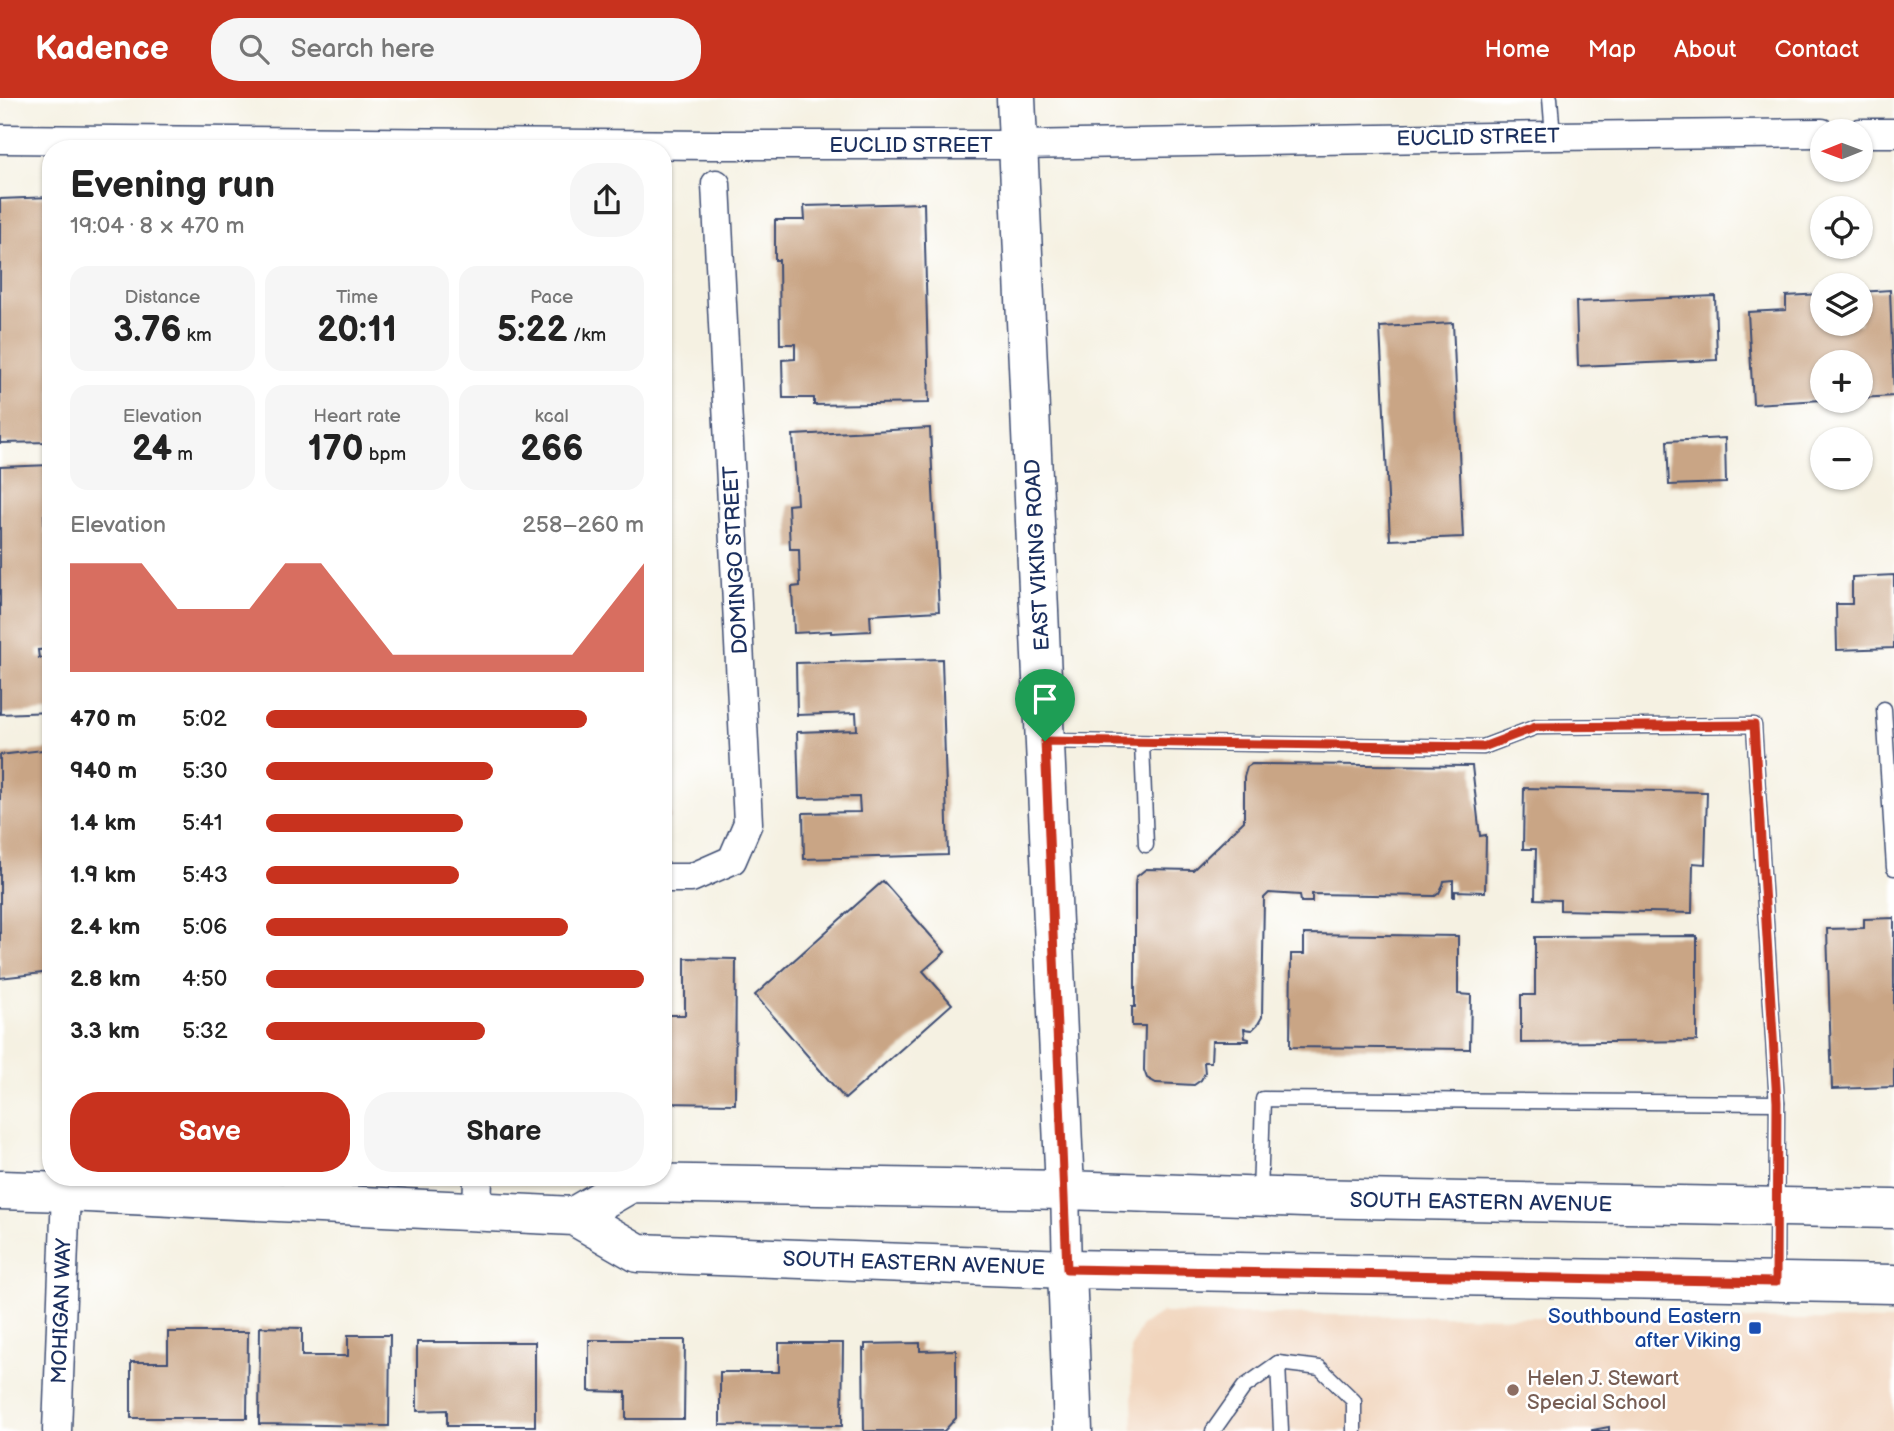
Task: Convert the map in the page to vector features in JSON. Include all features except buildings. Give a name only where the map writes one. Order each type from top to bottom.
[{"type":"main road","name":"EAST VIKING ROAD","points":[[1016,98],[1065,1190]]},
{"type":"main road","name":"SOUTH EASTERN AVENUE","points":[[672,1184],[1894,1209]]},
{"type":"main road","name":"SOUTH EASTERN AVENUE","points":[[574,1216],[626,1186]]},
{"type":"main road","name":"SOUTH EASTERN AVENUE","points":[[0,1190],[477,1195],[574,1216],[638,1253],[1067,1269],[1894,1284]]},
{"type":"main road","name":"EAST VIKING ROAD","points":[[1067,1269],[1073,1431]]},
{"type":"street","name":"EUCLID STREET","points":[[672,145],[1018,145],[1810,133]]},
{"type":"street","points":[[1873,133],[1894,133]]},
{"type":"street","name":"EUCLID STREET","points":[[0,139],[119,140]]},
{"type":"street","name":"DOMINGO STREET","points":[[672,877],[691,878],[732,860],[748,823],[716,184]]},
{"type":"street","name":"EAST VIKING ROAD","points":[[1065,1190],[1067,1269]]},
{"type":"street","name":"MOHIGAN WAY","points":[[57,1431],[66,1192]]},
{"type":"lane","points":[[1550,98],[1553,136]]},
{"type":"lane","points":[[1884,709],[1894,867]]},
{"type":"lane","points":[[1045,741],[1483,747],[1536,727],[1754,725],[1777,1102],[1776,1282]]},
{"type":"lane","points":[[1142,743],[1146,845]]},
{"type":"lane","points":[[1260,1197],[1263,1099],[1777,1102]]},
{"type":"lane","points":[[1278,1363],[1281,1431]]},
{"type":"lane","points":[[1213,1431],[1244,1387],[1278,1363],[1320,1368],[1354,1401],[1354,1431]]},
{"type":"shaded area","name":"Helen J. Stewart Special School","points":[[1162,1313],[1894,1321],[1894,1431],[1133,1431],[1131,1348],[1141,1326]]},
{"type":"place","name":"Southbound Eastern after Viking","points":[[1755,1328]]},
{"type":"place","name":"Helen J. Stewart Special School","points":[[1513,1390]]},
{"type":"route","points":[[1754,725],[1777,1102],[1776,1282],[1067,1269],[1045,741],[1483,747],[1536,727],[1754,725]]}]
